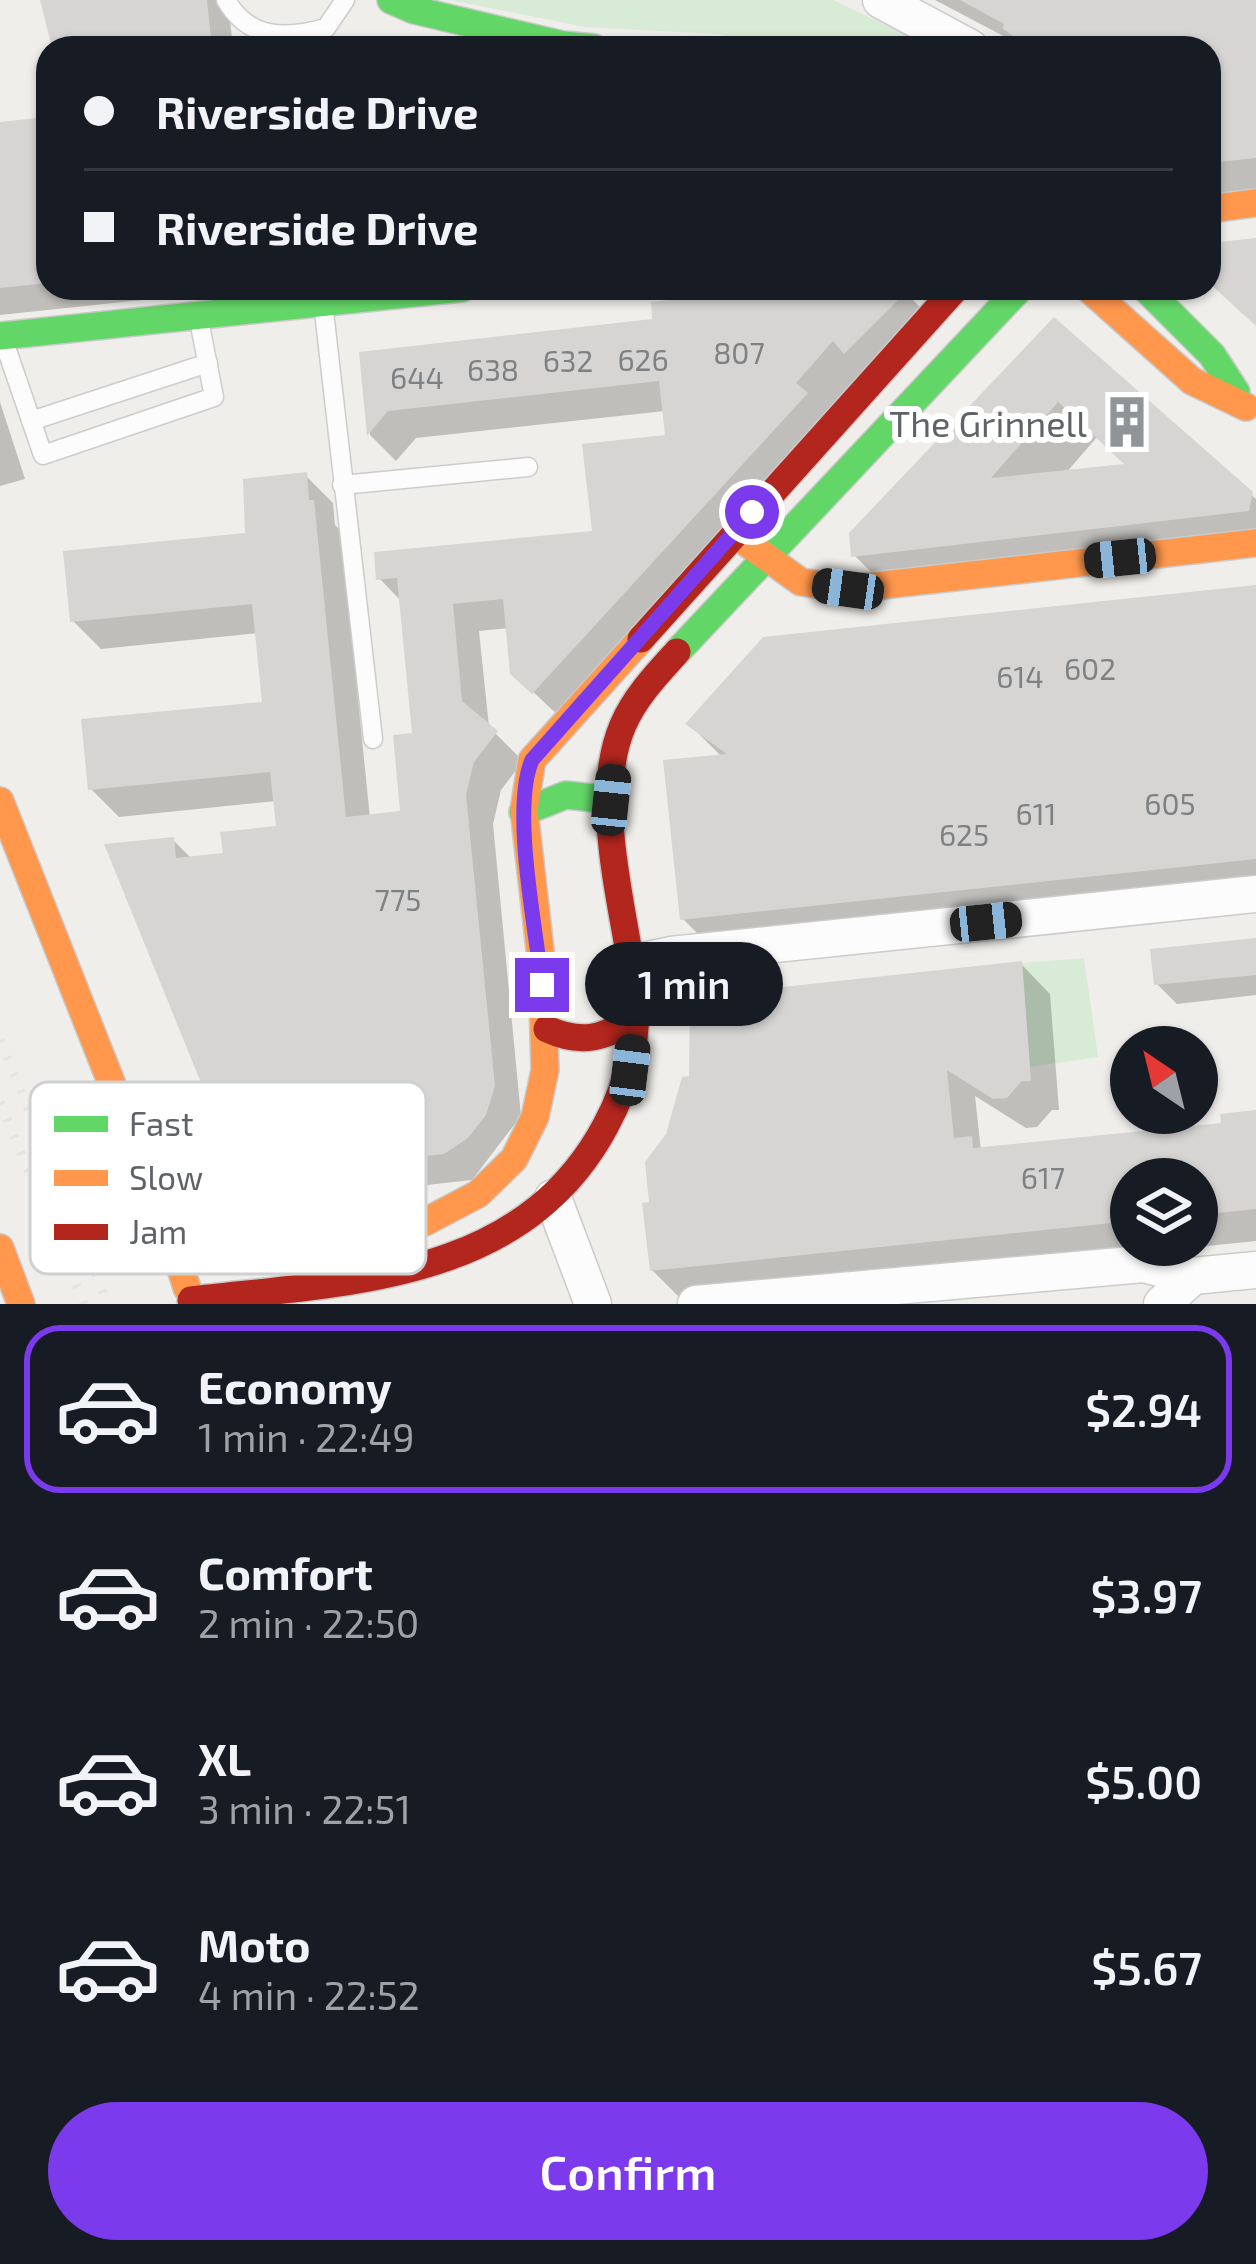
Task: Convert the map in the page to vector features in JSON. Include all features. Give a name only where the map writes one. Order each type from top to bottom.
[{"type":"main road","points":[[391,0],[414,10],[525,36]]},
{"type":"main road","points":[[1221,206],[1256,202]]},
{"type":"main road","points":[[1,336],[351,300]]},
{"type":"main road","points":[[426,1221],[489,1188],[522,1152],[544,1081],[547,1029],[524,812],[532,760],[945,300]]},
{"type":"main road","points":[[426,1266],[506,1232],[553,1198],[580,1170],[610,1123],[630,1070],[636,1018],[611,800],[620,730],[629,713],[689,639],[1009,300]]},
{"type":"main road","points":[[1101,300],[1192,381],[1251,412]]},
{"type":"main road","points":[[1156,300],[1212,356],[1251,412]]},
{"type":"main road","points":[[733,533],[801,583],[848,589],[1256,543]]},
{"type":"main road","points":[[524,812],[566,792],[590,792],[611,800]]},
{"type":"main road","points":[[0,801],[110,1082]]},
{"type":"main road","points":[[547,1029],[566,1039],[590,1041],[636,1018]]},
{"type":"main road","points":[[0,1248],[21,1304]]},
{"type":"main road","points":[[191,1302],[383,1274]]},
{"type":"street","points":[[881,0],[948,36]]},
{"type":"street","points":[[629,964],[671,955],[1256,893]]},
{"type":"street","points":[[553,1198],[592,1304]]},
{"type":"street","points":[[696,1304],[1143,1264],[1193,1276],[1256,1270]]},
{"type":"street","points":[[1162,1304],[1193,1276]]},
{"type":"lane","points":[[226,0],[235,15],[261,33],[285,36]]},
{"type":"lane","points":[[297,36],[326,28],[345,0]]},
{"type":"lane","points":[[323,303],[373,740]]},
{"type":"lane","points":[[1,336],[43,455],[214,397],[198,315]]},
{"type":"lane","points":[[31,421],[208,363]]},
{"type":"lane","points":[[342,485],[529,467]]},
{"type":"green space","points":[[450,0],[833,0],[909,36],[729,36],[585,27]]},
{"type":"green space","points":[[1084,958],[1098,1057],[1030,1067],[1022,963]]},
{"type":"building","points":[[40,0],[207,0],[211,36],[49,36]]},
{"type":"building","points":[[960,0],[1256,0],[1256,158],[1221,162],[1221,36],[1013,36],[1002,28],[1004,24]]},
{"type":"building","points":[[36,118],[36,284],[0,288],[0,122]]},
{"type":"building","points":[[1256,238],[1256,326],[1221,294],[1221,242]]},
{"type":"building","points":[[898,300],[844,354],[833,341],[796,383],[808,393],[532,694],[510,674],[503,599],[453,604],[462,701],[498,731],[474,762],[466,795],[495,1086],[486,1115],[468,1138],[444,1154],[426,1156],[426,1082],[201,1082],[104,844],[174,837],[176,858],[223,853],[220,832],[276,826],[270,772],[88,790],[81,719],[262,702],[252,604],[70,622],[63,551],[245,533],[243,479],[307,472],[309,500],[314,500],[346,817],[400,811],[393,735],[412,733],[397,578],[376,580],[374,552],[592,531],[582,444],[665,435],[659,381],[388,411],[367,436],[359,352],[652,319],[651,302]]},
{"type":"building","name":"The Grinnell","points":[[1054,317],[1253,492],[1249,511],[851,557],[849,533]],"holes":[[[1058,402],[1124,464],[991,478]]]},
{"type":"building","points":[[1256,585],[1256,859],[680,920],[663,760],[727,754],[685,724],[763,637]]},
{"type":"building","points":[[1256,938],[1256,975],[1154,985],[1150,949]]},
{"type":"building","points":[[1022,961],[1031,1081],[1022,1081],[1007,1098],[993,1099],[947,1070],[954,1138],[972,1136],[973,1148],[1112,1134],[1218,1134],[1220,1114],[1256,1110],[1256,1209],[1218,1213],[1218,1158],[1110,1158],[1110,1223],[650,1271],[642,1203],[649,1202],[645,1162],[666,1134],[682,1077],[689,1076],[690,997]]},
{"type":"railway","points":[[0,1040],[30,1113]]},
{"type":"railway","points":[[0,1102],[30,1174]]},
{"type":"railway","points":[[72,1274],[84,1304]]},
{"type":"railway","points":[[96,1274],[108,1304]]},
{"type":"traffic: fast","points":[[391,0],[414,10],[525,36]]},
{"type":"traffic: fast","points":[[0,336],[346,300]]},
{"type":"traffic: fast","points":[[677,652],[1009,300]]},
{"type":"traffic: fast","points":[[1157,300],[1212,355],[1236,392]]},
{"type":"traffic: fast","points":[[523,812],[566,795],[611,800]]},
{"type":"traffic: slow","points":[[1221,207],[1256,203]]},
{"type":"traffic: slow","points":[[1101,300],[1192,381],[1246,407]]},
{"type":"traffic: slow","points":[[744,541],[801,582],[848,589],[1256,543]]},
{"type":"traffic: slow","points":[[426,1221],[478,1194],[514,1159],[535,1117],[545,1070],[542,967],[524,810],[532,760],[641,639]]},
{"type":"traffic: slow","points":[[0,801],[111,1082]]},
{"type":"traffic: slow","points":[[0,1248],[21,1304]]},
{"type":"traffic: slow","points":[[183,1274],[187,1288]]},
{"type":"traffic: jam","points":[[641,639],[945,300]]},
{"type":"traffic: jam","points":[[426,1265],[479,1245],[528,1216],[571,1177],[614,1109],[627,1075],[635,1003],[610,819],[614,754],[634,705],[677,652]]},
{"type":"traffic: jam","points":[[547,1029],[571,1037],[593,1037],[636,1018]]},
{"type":"traffic: jam","points":[[191,1300],[386,1274]]},
{"type":"place","name":"The Grinnell","points":[[1127,422]]},
{"type":"route","points":[[542,985],[524,812],[532,760],[752,512]]}]
